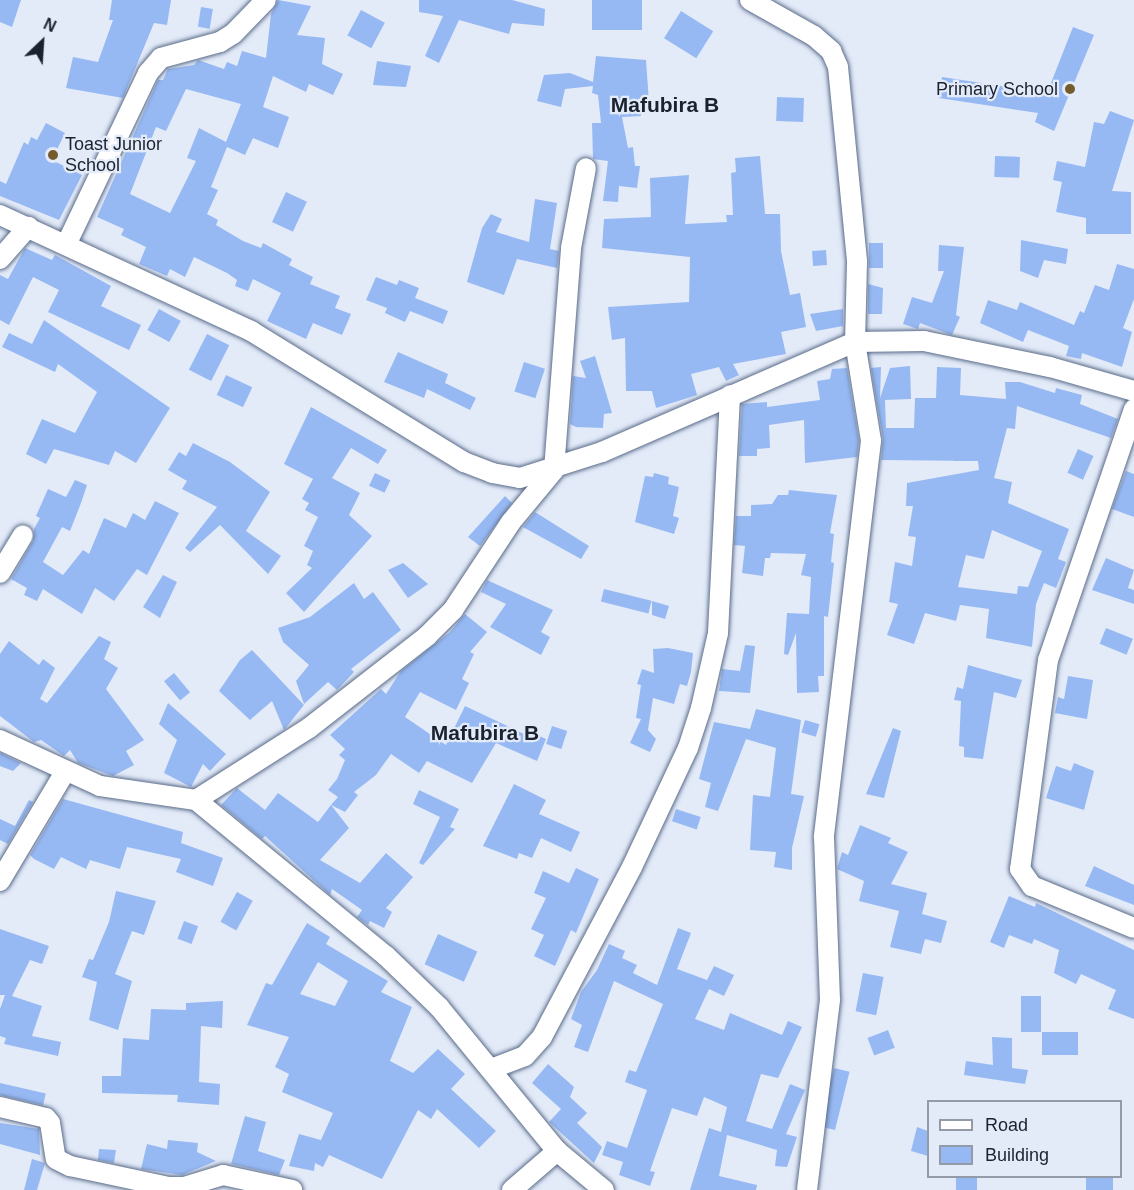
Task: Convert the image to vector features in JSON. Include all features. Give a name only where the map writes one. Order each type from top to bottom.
[{"type":"street","points":[[66,245],[148,73],[161,58],[220,42],[233,34],[266,0]]},
{"type":"street","points":[[750,0],[814,36],[831,51],[838,67],[857,262],[855,342],[871,441],[871,468],[824,837],[829,1011],[807,1190]]},
{"type":"street","points":[[196,800],[309,728],[427,636],[453,610],[511,522],[554,470],[571,248],[586,168]]},
{"type":"street","points":[[0,215],[251,331],[464,462],[492,473],[520,478],[554,470],[855,342],[924,341],[1050,367],[1134,391]]},
{"type":"street","points":[[0,259],[28,227]]},
{"type":"street","points":[[491,1069],[525,1056],[542,1037],[632,867],[688,748],[702,708],[718,633],[730,395]]},
{"type":"street","points":[[1134,409],[1048,660],[1020,869],[1032,886],[1134,928]]},
{"type":"street","points":[[0,573],[23,535]]},
{"type":"street","points":[[0,740],[65,772],[100,786],[196,800],[386,956],[439,1007],[557,1151],[604,1190]]},
{"type":"street","points":[[0,881],[65,772]]},
{"type":"street","points":[[0,1107],[46,1119],[50,1124],[56,1160],[70,1166],[170,1186],[184,1187],[223,1175],[292,1190]]},
{"type":"street","points":[[512,1190],[557,1151]]},
{"type":"building","points":[[0,0],[21,0],[12,27],[0,22]]},
{"type":"building","points":[[112,0],[171,0],[167,25],[154,23],[123,98],[66,88],[73,57],[98,62],[113,20],[109,20]]},
{"type":"building","points":[[278,0],[311,6],[297,35],[325,38],[322,64],[343,74],[333,95],[309,84],[306,92],[273,76],[263,107],[289,117],[278,148],[253,138],[245,155],[227,147],[211,187],[218,190],[207,214],[218,220],[216,225],[243,241],[261,248],[263,243],[292,259],[289,265],[313,277],[310,284],[340,296],[335,308],[351,314],[342,335],[313,323],[306,339],[267,321],[281,293],[253,279],[248,291],[235,286],[237,280],[194,257],[185,277],[170,269],[167,276],[139,264],[146,247],[121,235],[124,229],[97,217],[158,80],[163,80],[168,69],[194,65],[198,60],[224,69],[227,62],[237,66],[242,51],[266,58],[271,14]],"holes":[[[186,89],[241,104],[226,142],[199,128],[187,158],[196,161],[170,213],[130,194],[156,127],[166,131]]]},
{"type":"building","points":[[419,0],[512,0],[545,9],[544,26],[512,23],[509,34],[459,20],[439,63],[425,56],[443,16],[419,12]]},
{"type":"building","points":[[592,0],[642,0],[642,30],[592,30]]},
{"type":"building","points":[[201,7],[213,9],[210,29],[198,27]]},
{"type":"building","points":[[361,10],[385,23],[371,48],[347,36]]},
{"type":"building","points":[[681,11],[713,31],[696,58],[664,38]]},
{"type":"building","points":[[1073,27],[1094,35],[1054,131],[1035,122],[1038,113],[939,98],[942,77],[1047,93]]},
{"type":"building","points":[[596,56],[646,60],[649,102],[640,102],[641,116],[622,117],[628,148],[633,147],[635,166],[640,166],[637,188],[619,186],[618,202],[603,201],[608,161],[593,159],[592,123],[601,123],[598,95],[592,93],[593,86],[565,89],[561,107],[537,101],[544,75],[570,73],[593,82]]},
{"type":"building","points":[[377,61],[411,66],[406,87],[373,85]]},
{"type":"building","points":[[777,97],[804,98],[803,122],[776,121]]},
{"type":"building","points":[[1110,111],[1134,120],[1112,191],[1131,192],[1131,234],[1086,234],[1086,218],[1056,212],[1062,182],[1053,180],[1057,161],[1085,167],[1094,122],[1104,124]]},
{"type":"building","points":[[46,123],[65,133],[52,160],[82,175],[59,220],[0,196],[0,181],[6,184],[24,142],[28,145],[31,137],[37,140]]},
{"type":"building","points":[[760,156],[765,214],[780,214],[781,251],[790,295],[800,293],[806,327],[781,332],[786,354],[733,364],[739,375],[726,381],[719,367],[691,374],[697,395],[656,408],[652,391],[626,391],[625,338],[612,340],[608,307],[689,302],[690,257],[602,248],[604,219],[651,217],[650,178],[689,175],[685,224],[727,222],[726,215],[733,215],[731,173],[736,172],[735,158]]},
{"type":"building","points":[[995,156],[1020,157],[1019,178],[994,177]]},
{"type":"building","points":[[286,192],[307,202],[293,232],[272,222]]},
{"type":"building","points":[[535,199],[557,203],[550,249],[559,251],[557,268],[517,259],[504,295],[467,282],[482,228],[491,214],[502,219],[496,232],[529,242]]},
{"type":"building","points":[[1021,240],[1068,249],[1066,264],[1044,260],[1038,278],[1020,271]]},
{"type":"building","points":[[869,243],[883,243],[883,268],[869,268]]},
{"type":"building","points":[[939,245],[964,247],[956,315],[960,317],[952,335],[920,323],[918,329],[903,324],[912,297],[932,303],[944,271],[938,271]]},
{"type":"building","points":[[25,248],[52,260],[55,255],[111,286],[101,306],[141,325],[129,350],[48,312],[59,290],[33,277],[9,325],[0,320],[0,275],[8,279]]},
{"type":"building","points":[[826,250],[827,265],[813,266],[812,251]]},
{"type":"building","points":[[1117,264],[1134,269],[1134,299],[1123,328],[1132,332],[1122,367],[1082,353],[1081,359],[1066,356],[1069,346],[1028,330],[1023,342],[980,323],[988,300],[1017,310],[1020,302],[1074,325],[1080,311],[1084,313],[1095,285],[1109,290]]},
{"type":"building","points":[[376,277],[397,285],[399,280],[419,288],[415,298],[448,311],[443,324],[410,311],[405,322],[385,313],[387,308],[366,300]]},
{"type":"building","points":[[868,284],[883,288],[882,314],[868,314]]},
{"type":"building","points":[[159,309],[181,321],[169,342],[147,330]]},
{"type":"building","points":[[843,309],[843,326],[816,331],[810,314]]},
{"type":"building","points":[[44,320],[170,408],[136,463],[115,451],[109,465],[54,449],[46,464],[26,454],[42,419],[75,433],[97,392],[58,364],[55,372],[2,347],[9,333],[32,344]]},
{"type":"building","points":[[207,334],[229,345],[211,381],[189,370]]},
{"type":"building","points":[[398,352],[448,374],[445,383],[476,398],[470,410],[427,389],[424,398],[384,382]]},
{"type":"building","points":[[595,356],[612,413],[604,414],[603,428],[576,427],[570,424],[573,376],[586,378],[580,361]]},
{"type":"building","points":[[524,362],[545,369],[535,398],[514,391]]},
{"type":"building","points":[[910,366],[911,399],[885,400],[886,428],[914,428],[915,398],[936,398],[937,367],[961,368],[960,395],[1006,399],[1005,382],[1020,382],[1055,393],[1056,388],[1082,395],[1080,404],[1118,419],[1111,438],[1017,406],[1015,429],[1007,428],[994,478],[1012,482],[1008,503],[1069,529],[1058,559],[1066,562],[1056,588],[1044,583],[1036,604],[1032,647],[986,638],[989,609],[960,605],[956,621],[925,613],[914,644],[887,635],[898,604],[889,602],[895,562],[912,566],[916,537],[908,536],[913,506],[906,506],[907,483],[979,470],[978,461],[881,460],[883,439],[871,368],[881,367],[880,398],[890,368]],"holes":[[[992,530],[1042,551],[1028,587],[1018,586],[1017,594],[958,587],[966,555],[984,559]]]},
{"type":"building","points":[[847,368],[859,441],[857,457],[805,463],[804,420],[769,425],[770,448],[757,449],[757,456],[739,456],[742,404],[767,402],[767,407],[820,400],[817,381],[830,379],[832,369]]},
{"type":"building","points":[[226,375],[252,387],[243,407],[217,395]]},
{"type":"building","points":[[311,407],[387,450],[378,464],[351,448],[332,478],[360,493],[349,515],[372,536],[304,612],[286,593],[312,568],[307,565],[313,551],[304,546],[318,517],[305,510],[309,503],[302,499],[313,479],[284,464]]},
{"type":"building","points":[[193,443],[230,462],[270,492],[246,531],[281,556],[268,574],[220,525],[190,552],[185,548],[217,507],[182,489],[187,481],[168,470],[179,452],[186,456]]},
{"type":"building","points":[[1078,449],[1094,456],[1083,480],[1067,473]]},
{"type":"building","points":[[1126,471],[1134,474],[1134,517],[1112,509]]},
{"type":"building","points":[[375,473],[390,480],[384,493],[369,486]]},
{"type":"building","points":[[654,473],[669,477],[668,484],[679,487],[673,516],[679,518],[674,534],[635,522],[645,476],[653,477]]},
{"type":"building","points":[[75,480],[87,485],[81,503],[70,531],[62,527],[43,562],[63,575],[83,550],[89,554],[104,518],[126,528],[133,513],[145,520],[155,501],[179,513],[147,575],[137,569],[114,601],[95,588],[82,614],[43,589],[37,601],[24,595],[27,588],[11,579],[33,541],[34,529],[40,518],[36,516],[48,489],[66,497]]},
{"type":"building","points":[[789,490],[837,495],[830,533],[834,534],[831,562],[834,563],[828,617],[824,616],[824,676],[818,676],[819,692],[797,693],[796,633],[788,655],[784,654],[787,613],[809,614],[811,577],[801,575],[806,554],[771,553],[770,558],[765,558],[763,576],[742,573],[745,546],[734,545],[736,516],[751,516],[751,505],[772,504],[778,495],[788,495]]},
{"type":"building","points":[[505,496],[512,503],[480,546],[468,537]]},
{"type":"building","points":[[535,512],[589,546],[581,559],[523,527]]},
{"type":"building","points":[[1106,558],[1134,570],[1128,588],[1134,590],[1134,604],[1092,590]]},
{"type":"building","points":[[403,563],[428,584],[408,598],[388,570]]},
{"type":"building","points":[[163,575],[177,582],[160,618],[143,607]]},
{"type":"building","points":[[487,580],[553,610],[541,632],[550,637],[541,655],[490,627],[506,604],[481,592]]},
{"type":"building","points":[[354,583],[364,599],[373,592],[401,630],[351,669],[354,672],[337,690],[328,682],[304,704],[296,681],[309,665],[283,642],[278,628],[310,617]]},
{"type":"building","points":[[604,589],[652,601],[648,613],[601,602]]},
{"type":"building","points":[[652,601],[669,606],[665,619],[652,615]]},
{"type":"building","points":[[465,614],[487,632],[470,652],[474,654],[462,679],[469,683],[456,710],[420,692],[405,717],[446,745],[465,706],[524,734],[526,730],[546,739],[537,761],[496,743],[472,783],[427,761],[419,773],[391,754],[376,775],[354,792],[358,795],[345,812],[331,805],[338,797],[328,790],[337,779],[345,760],[339,755],[345,749],[330,735],[381,689],[386,694],[401,671],[450,632]]},
{"type":"building","points":[[1106,628],[1133,639],[1127,655],[1100,644]]},
{"type":"building","points":[[99,636],[111,642],[104,659],[118,668],[106,689],[144,740],[126,751],[134,765],[113,776],[78,763],[70,750],[64,756],[41,740],[34,742],[0,716],[0,654],[9,641],[39,665],[43,659],[55,668],[40,699],[47,703]]},
{"type":"building","points":[[745,645],[755,646],[750,693],[719,691],[722,669],[740,671]]},
{"type":"building","points":[[668,648],[693,653],[691,672],[687,686],[680,684],[674,704],[653,698],[648,730],[656,739],[650,752],[630,743],[641,719],[636,718],[641,685],[637,684],[642,669],[654,673],[653,649]]},
{"type":"building","points":[[252,650],[304,705],[284,730],[272,701],[250,720],[219,691],[240,660]]},
{"type":"building","points":[[968,665],[1022,680],[1016,698],[994,692],[983,759],[964,757],[964,747],[959,746],[961,701],[954,700],[957,687],[963,689]]},
{"type":"building","points":[[174,673],[190,692],[180,701],[164,681]]},
{"type":"building","points":[[1068,676],[1093,680],[1087,719],[1055,713],[1058,697],[1064,699]]},
{"type":"building","points":[[168,703],[226,754],[210,771],[203,764],[191,787],[164,773],[177,740],[159,724]]},
{"type":"building","points":[[756,709],[801,720],[791,794],[804,796],[792,848],[792,870],[774,867],[776,852],[750,850],[753,795],[770,797],[776,748],[746,739],[718,811],[705,807],[711,783],[699,779],[714,722],[750,729]]},
{"type":"building","points":[[805,720],[819,724],[816,737],[801,732]]},
{"type":"building","points":[[552,726],[567,731],[561,749],[546,744]]},
{"type":"building","points":[[893,728],[901,731],[884,798],[866,794]]},
{"type":"building","points":[[0,753],[21,763],[13,771],[0,766]]},
{"type":"building","points":[[1074,763],[1094,771],[1084,810],[1046,798],[1056,766],[1071,771]]},
{"type":"building","points":[[514,784],[546,800],[539,814],[580,832],[571,852],[541,838],[532,858],[519,853],[517,859],[483,846]]},
{"type":"building","points":[[237,788],[265,810],[278,793],[318,822],[331,805],[349,828],[320,860],[360,883],[386,853],[413,877],[386,908],[392,912],[384,928],[370,921],[368,925],[357,917],[362,910],[332,889],[330,895],[265,836],[262,839],[221,805]]},
{"type":"building","points":[[419,790],[459,809],[450,827],[455,829],[423,865],[419,863],[440,817],[413,804]]},
{"type":"building","points":[[63,799],[183,832],[181,843],[223,858],[213,886],[176,872],[181,859],[127,847],[120,869],[90,860],[86,869],[61,857],[54,869],[34,859],[30,855]]},
{"type":"building","points":[[29,800],[33,802],[8,844],[0,840],[0,819],[15,826]]},
{"type":"building","points":[[676,809],[701,817],[697,829],[672,821]]},
{"type":"building","points":[[860,825],[891,838],[888,843],[908,852],[891,884],[927,893],[922,914],[947,921],[941,943],[925,939],[921,954],[890,947],[899,911],[859,901],[864,881],[837,869],[842,852],[848,855]]},
{"type":"building","points":[[1094,866],[1134,885],[1134,905],[1085,886]]},
{"type":"building","points":[[576,868],[599,879],[576,933],[571,930],[555,966],[534,956],[544,935],[531,929],[546,898],[534,893],[543,871],[569,883]]},
{"type":"building","points":[[116,891],[156,901],[144,935],[132,931],[115,974],[132,981],[118,1030],[89,1020],[97,982],[82,977],[89,959],[93,960],[109,922]]},
{"type":"building","points":[[237,892],[253,901],[236,930],[221,922]]},
{"type":"building","points":[[1009,896],[1035,907],[1036,903],[1134,950],[1134,1019],[1108,1009],[1116,990],[1081,974],[1076,984],[1054,973],[1059,950],[1034,939],[1032,944],[1009,935],[1004,948],[990,942]]},
{"type":"building","points":[[184,921],[198,926],[192,944],[178,939]]},
{"type":"building","points":[[307,923],[330,937],[326,944],[388,981],[381,992],[412,1007],[390,1061],[413,1073],[438,1049],[465,1074],[451,1089],[496,1131],[479,1148],[437,1109],[431,1119],[418,1110],[382,1179],[329,1155],[323,1167],[315,1163],[314,1171],[289,1166],[299,1134],[321,1140],[333,1113],[282,1092],[289,1074],[275,1067],[289,1037],[247,1025],[266,983],[272,985]],"holes":[[[318,962],[348,981],[335,1006],[300,994]]]},
{"type":"building","points":[[678,928],[691,933],[677,969],[707,980],[714,966],[734,975],[724,996],[709,989],[695,1019],[724,1030],[730,1013],[782,1035],[788,1021],[802,1027],[778,1078],[761,1074],[746,1121],[772,1129],[790,1084],[805,1090],[786,1134],[797,1137],[787,1167],[775,1166],[777,1150],[727,1135],[719,1176],[757,1185],[756,1190],[690,1190],[709,1128],[721,1132],[727,1107],[704,1097],[697,1116],[672,1108],[650,1171],[655,1172],[650,1186],[619,1175],[623,1162],[602,1155],[607,1141],[627,1148],[647,1090],[625,1082],[629,1070],[636,1072],[663,1004],[614,981],[588,1052],[574,1047],[582,1025],[571,1019],[581,992],[597,970],[609,944],[625,951],[622,958],[637,965],[633,973],[657,985]]},
{"type":"building","points":[[0,929],[49,946],[42,964],[30,960],[12,996],[42,1006],[32,1036],[61,1042],[58,1056],[4,1044],[6,1038],[0,1036],[0,1009],[5,995],[0,995]]},
{"type":"building","points":[[438,934],[477,951],[464,982],[425,964]]},
{"type":"building","points":[[863,973],[884,977],[876,1015],[856,1011]]},
{"type":"building","points":[[1021,996],[1041,996],[1041,1032],[1021,1032]]},
{"type":"building","points":[[223,1001],[222,1028],[201,1026],[199,1082],[220,1084],[219,1105],[177,1102],[178,1095],[102,1093],[102,1076],[121,1076],[123,1038],[149,1040],[151,1009],[186,1010],[186,1003]]},
{"type":"building","points":[[888,1030],[895,1048],[874,1056],[867,1038]]},
{"type":"building","points":[[1042,1032],[1078,1032],[1078,1055],[1042,1055]]},
{"type":"building","points":[[992,1037],[1012,1038],[1012,1068],[1028,1070],[1025,1084],[964,1075],[966,1061],[993,1065]]},
{"type":"building","points":[[548,1064],[574,1087],[570,1097],[587,1113],[577,1123],[602,1147],[594,1163],[549,1122],[561,1109],[532,1083]]},
{"type":"building","points":[[834,1068],[850,1072],[835,1130],[819,1126]]},
{"type":"building","points":[[0,1083],[46,1094],[43,1105],[0,1095]]},
{"type":"building","points":[[245,1116],[266,1122],[258,1151],[285,1160],[279,1175],[231,1164]]},
{"type":"building","points":[[0,1123],[39,1129],[40,1155],[0,1144]]},
{"type":"building","points":[[917,1127],[927,1131],[927,1156],[911,1151]]},
{"type":"building","points":[[168,1140],[198,1143],[197,1152],[216,1161],[182,1175],[141,1169],[147,1144],[167,1149]]},
{"type":"building","points":[[99,1149],[116,1150],[114,1163],[98,1160]]},
{"type":"building","points":[[32,1159],[45,1163],[37,1190],[24,1190]]},
{"type":"building","points":[[956,1178],[977,1178],[977,1190],[956,1190]]},
{"type":"building","points":[[1086,1178],[1113,1178],[1113,1190],[1086,1190]]},
{"type":"place","name":"Primary School","points":[[1070,89]]},
{"type":"place","name":"Toast Junior School","points":[[53,155]]},
{"type":"district","name":"Mafubira B","points":[[665,105]]},
{"type":"district","name":"Mafubira B","points":[[485,733]]}]
